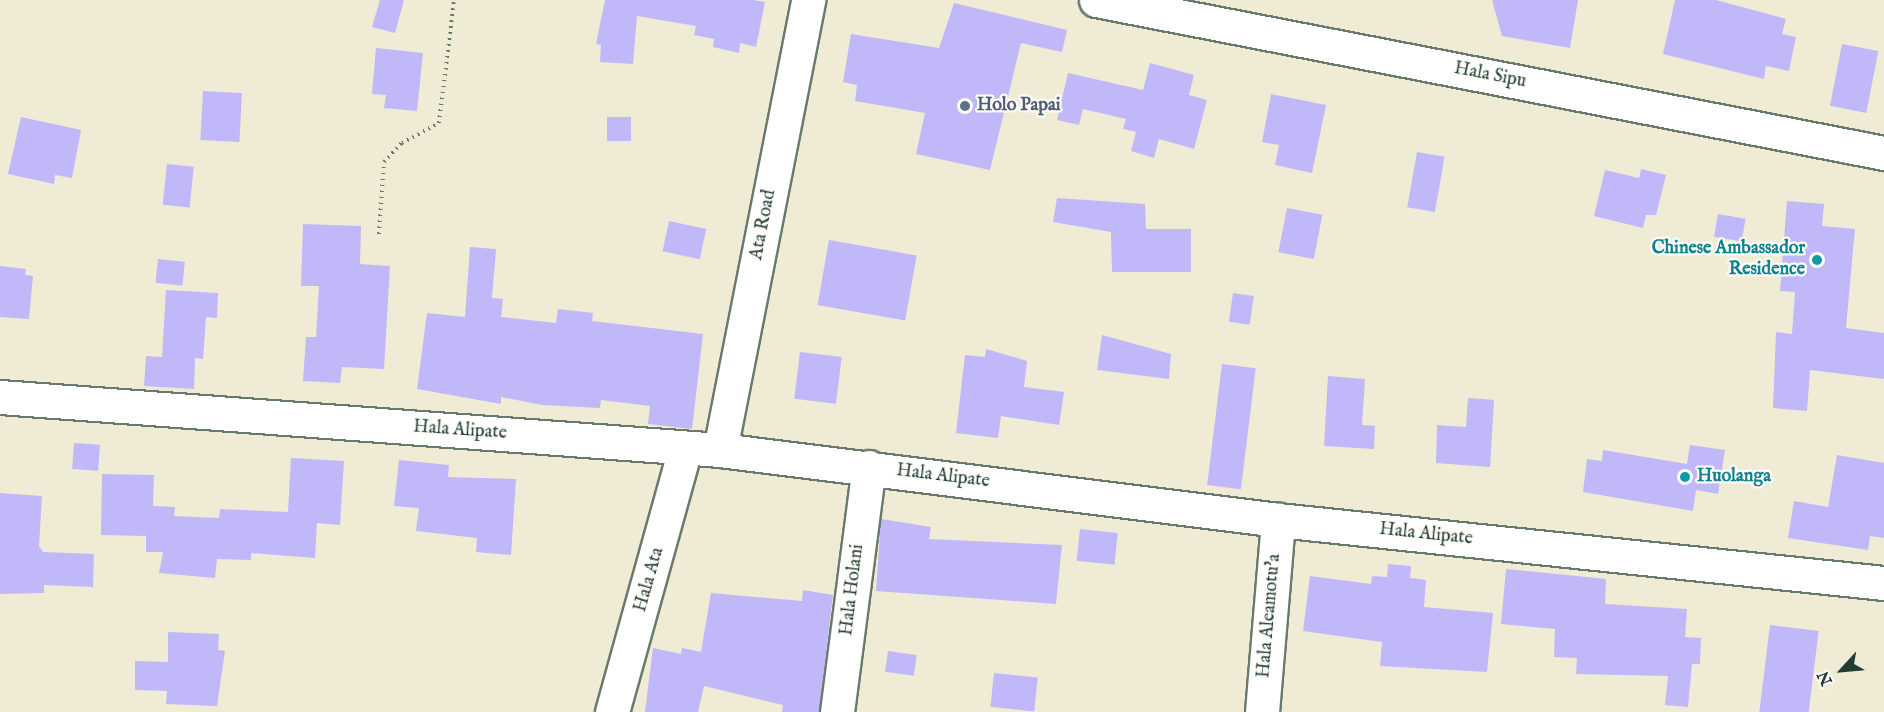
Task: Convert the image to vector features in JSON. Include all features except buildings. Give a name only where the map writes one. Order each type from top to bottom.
[{"type":"street","name":"Ata Road","points":[[720,450],[808,0]]},
{"type":"street","name":"Hala Sipu","points":[[1096,0],[1884,153]]},
{"type":"street","name":"Hala Alipate","points":[[0,398],[720,450],[1278,520],[1884,583]]},
{"type":"street","name":"Hala Ata","points":[[612,712],[685,448]]},
{"type":"street","name":"Hala Holani","points":[[837,712],[868,467]]},
{"type":"street","name":"Hala Aleamotu'a","points":[[1262,712],[1278,520]]},
{"type":"path","points":[[379,234],[384,162],[402,143],[439,123],[454,0]]},
{"type":"place","name":"Holo Papai","points":[[965,106]]},
{"type":"place","name":"Chinese Ambassador Residence","points":[[1817,260]]},
{"type":"place","name":"Huolanga","points":[[1685,477]]}]
